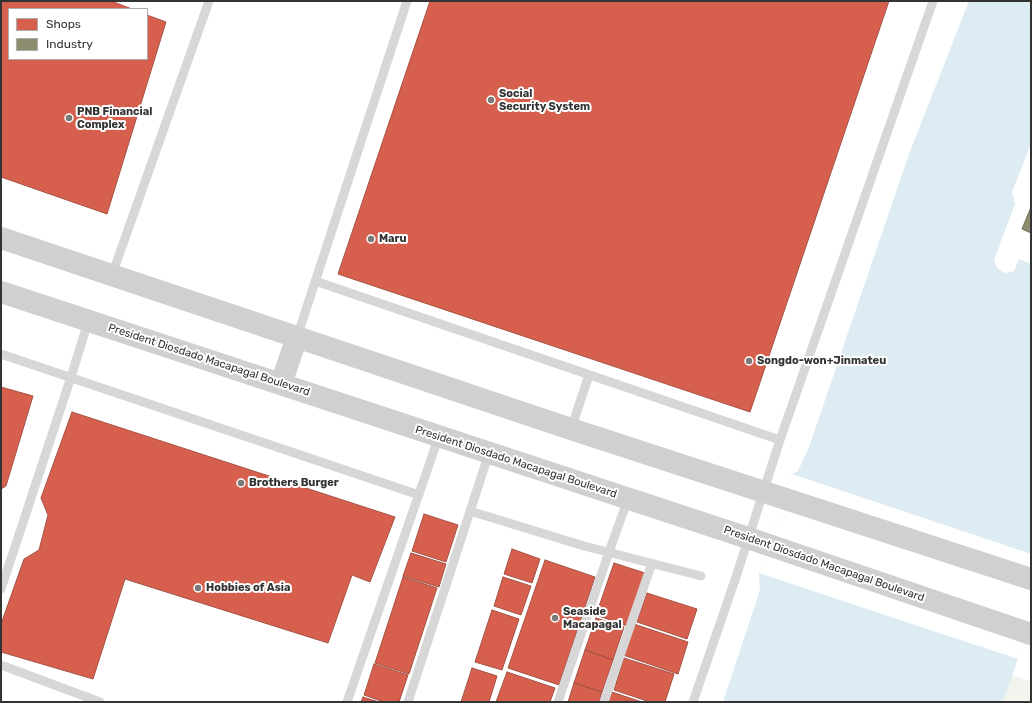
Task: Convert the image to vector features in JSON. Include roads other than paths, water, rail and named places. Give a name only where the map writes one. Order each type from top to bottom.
[{"type":"main road","points":[[1,238],[571,429],[1031,579]]},
{"type":"main road","name":"President Diosdado Macapagal Boulevard","points":[[1,292],[88,322],[628,498],[1029,633]]},
{"type":"main road","points":[[281,384],[297,337]]},
{"type":"lane","points":[[112,275],[209,1]]},
{"type":"lane","points":[[297,337],[407,1]]},
{"type":"lane","points":[[693,702],[764,492],[780,440],[932,1]]},
{"type":"lane","points":[[315,281],[780,440]]},
{"type":"lane","points":[[1,589],[88,322]]},
{"type":"lane","points":[[1,354],[419,495]]},
{"type":"lane","points":[[571,429],[589,375]]},
{"type":"lane","points":[[347,702],[439,436]]},
{"type":"lane","points":[[408,702],[489,453]]},
{"type":"lane","points":[[558,702],[628,498]]},
{"type":"lane","points":[[470,511],[609,552],[701,576]]},
{"type":"lane","points":[[604,702],[652,563]]},
{"type":"lane","points":[[1,665],[100,702]]},
{"type":"place","name":"Social Security System","points":[[491,100]]},
{"type":"place","name":"PNB Financial Complex","points":[[69,118]]},
{"type":"place","name":"Maru","points":[[371,239]]},
{"type":"place","name":"Songdo-won+Jinmateu","points":[[749,361]]},
{"type":"place","name":"Brothers Burger","points":[[241,483]]},
{"type":"place","name":"Hobbies of Asia","points":[[198,588]]},
{"type":"place","name":"Seaside Macapagal","points":[[555,618]]}]
